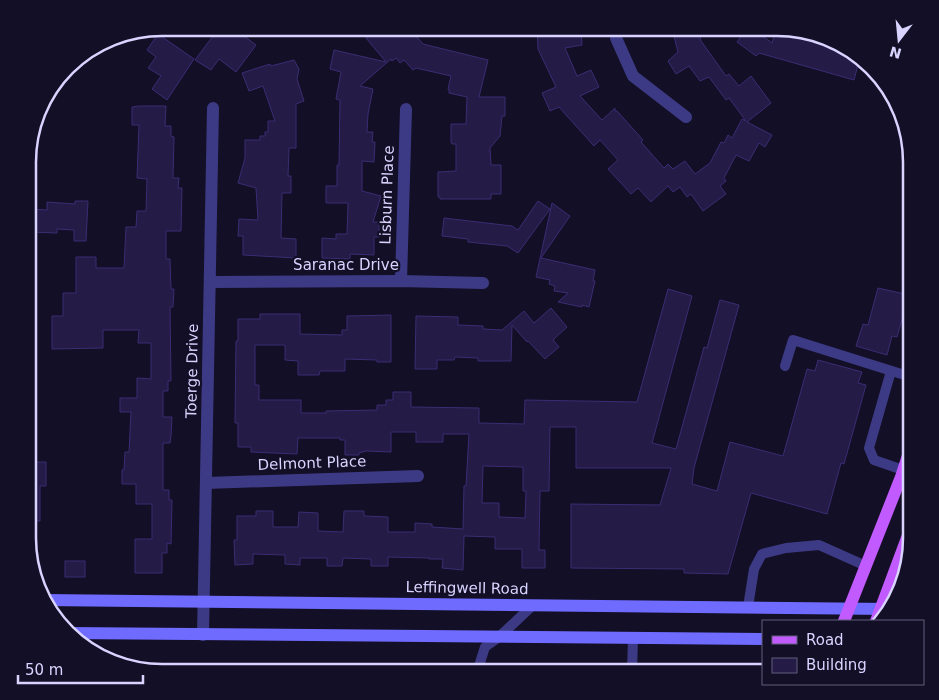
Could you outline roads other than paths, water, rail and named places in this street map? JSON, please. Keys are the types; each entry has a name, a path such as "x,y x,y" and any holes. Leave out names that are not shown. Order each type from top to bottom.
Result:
{"main road":[{"path":"844,620 902,475"},
{"path":"889,595 900,561"},
{"name":"Leffingwell Road","path":"52,600 881,609"},
{"path":"80,633 762,640"}],"street":[{"path":"616,37 633,76 686,117"},
{"name":"Toerge Drive","path":"203,634 213,108"},
{"name":"Lisburn Place","path":"401,281 406,109"},
{"name":"Saranac Drive","path":"210,282 401,281 483,283"},
{"name":"Delmont Place","path":"206,482 418,476"}],"lane":[{"path":"785,366 793,340 902,374"},
{"path":"891,371 869,448 874,460 902,469"},
{"path":"748,607 754,569 762,554 786,548 819,545 866,566"},
{"path":"480,664 485,647 499,637 532,605"},
{"path":"632,664 633,638"}]}
